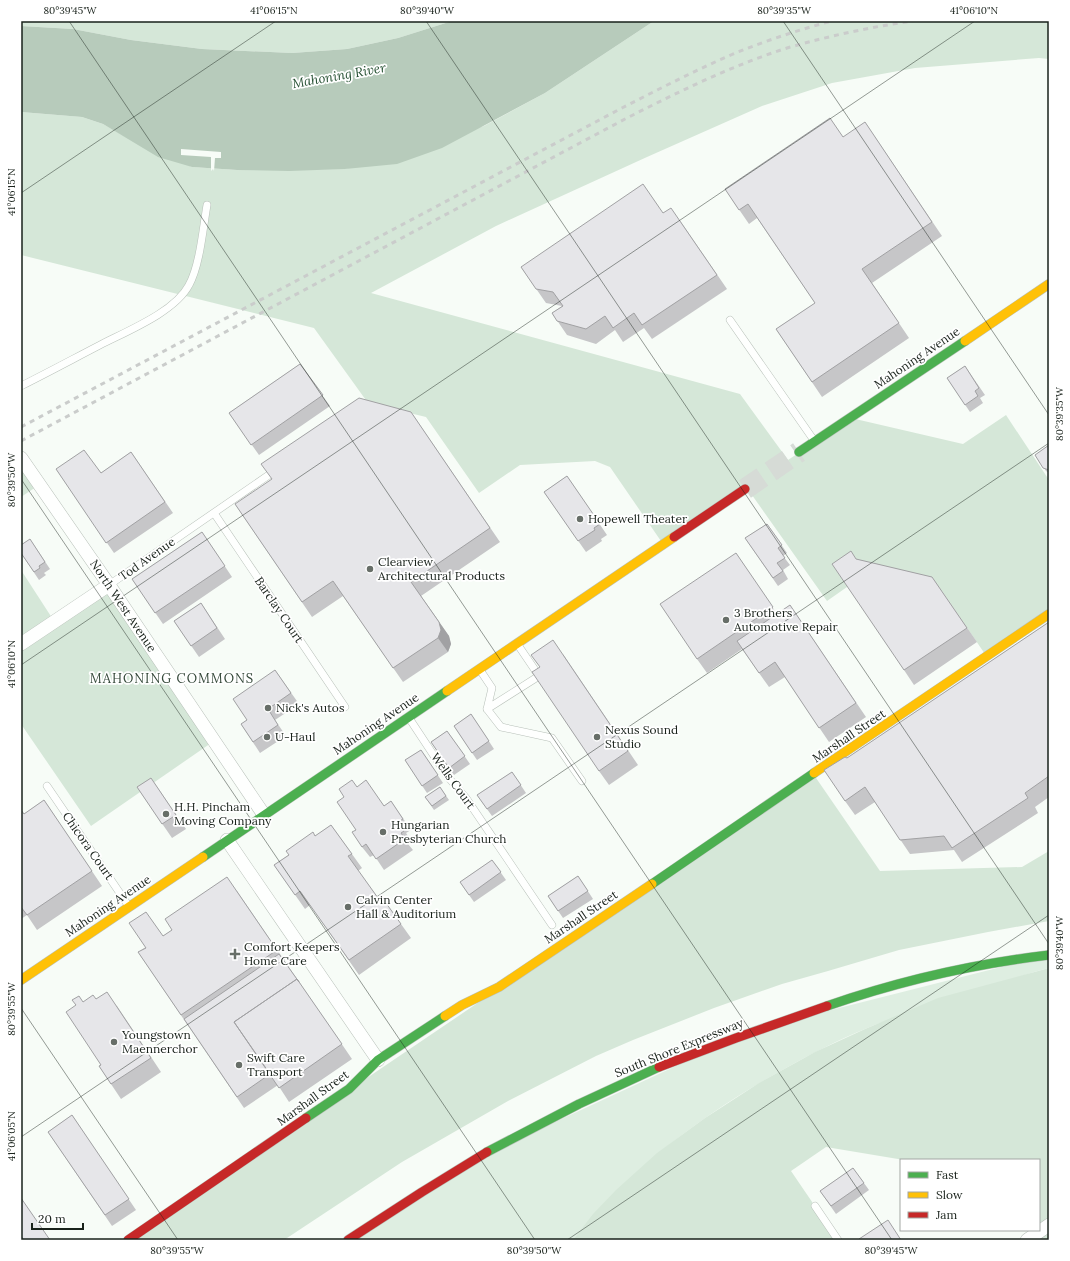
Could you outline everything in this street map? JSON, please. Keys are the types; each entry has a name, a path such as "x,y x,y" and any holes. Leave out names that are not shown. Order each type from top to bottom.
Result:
{"main road":[{"name":"Mahoning Avenue","path":"799,452 1049,284"},
{"name":"Mahoning Avenue","path":"21,980 408,716 745,489"},
{"name":"Marshall Street","path":"128,1240 349,1089 378,1060 462,1005 505,983 1049,614"},
{"name":"South Shore Expressway","path":"348,1240 477,1158 548,1119 657,1068 756,1029 895,984 954,970 1049,955"}],"street":[{"name":"North West Avenue","path":"21,458 109,585 264,815"},
{"name":"Tod Avenue","path":"21,644 109,585"},
{"path":"227,840 378,1060"},
{"path":"1027,1240 1049,1225"}],"lane":[{"path":"21,386 142,324 179,299 189,286 195,271 207,205"},
{"path":"730,320 815,442"},
{"name":"Tod Avenue","path":"109,585 280,467"},
{"name":"Barclay Court","path":"214,513 345,707"},
{"path":"488,709 539,676 517,643"},
{"path":"479,669 492,688 488,709 501,727 552,738 582,781"},
{"name":"Wells Court","path":"408,716 448,777 466,798 552,925"},
{"name":"Chicora Court","path":"47,786 129,906"},
{"path":"815,1206 838,1240"}],"shaded area":[{"path":"21,21 452,21 398,38 347,49 292,53 202,49 131,40 73,29 21,26"},
{"path":"654,21 1049,21 1049,59 1039,58 915,68 832,83 762,106 496,226 371,293 740,394 788,460 851,418 963,444 1006,415 1049,480 1049,614 987,657 942,591 847,587 827,601 747,488 663,544 610,467 595,461 520,465 479,493 426,417 368,403 314,328 21,255 21,112 82,117 103,124 124,136 192,167 237,170 345,169 484,126 545,93"},
{"path":"21,459 39,485 21,497"},
{"path":"21,570 54,621 109,585 214,741 91,826 21,724"},
{"path":"814,775 880,871 1022,867 1049,851 1049,921 899,950 782,984 714,1008 633,1040 596,1056 508,1101 402,1162 284,1240 128,1240"},
{"path":"1049,955 1049,968 872,1026 815,1052 756,1085 698,1123 645,1165 596,1213 573,1240 348,1240 477,1158 756,1029"},
{"path":"1049,968 1049,1240 1027,1240 1038,1231 1040,1231 1040,1159 900,1159 826,1147 791,1171 838,1240 573,1240 593,1214 616,1190 657,1153 705,1118 759,1083 815,1052 938,998"}],"water":[{"name":"Mahoning River","path":"452,21 654,21 545,93 442,148 397,164 345,169 289,171 192,167 158,157 103,124 82,117 21,112 21,26 73,29 131,40 202,49 292,53 347,49 398,38"}],"pier":[{"path":"181,149 221,152 221,158 215,158 214,171 213,169 211,171 211,157 181,155"}],"building":[{"path":"830,118 843,137 865,122 932,222 862,269 899,323 812,382 776,329 815,303 748,204 739,210 725,189"},
{"path":"643,184 663,213 671,208 717,275 642,325 634,313 613,328 605,316 586,329 557,321 552,313 563,306 553,292 536,289 521,267"},
{"path":"300,364 323,395 251,445 229,413"},
{"path":"965,366 979,388 975,391 978,396 965,405 947,378"},
{"name":"Clearview Architectural Products","path":"359,398 411,412 490,528 411,582 439,622 441,630 438,638 393,668 333,581 302,602 235,504 272,479 261,464"},
{"path":"1049,445 1049,470 1043,468 1035,455"},
{"path":"84,450 101,473 131,452 165,502 106,543 56,469"},
{"name":"Hopewell Theater","path":"567,476 600,524 594,528 595,530 578,541 544,492"},
{"path":"767,524 782,545 778,548 785,558 777,563 783,571 773,578 745,538"},
{"path":"202,532 225,566 155,613 132,579"},
{"path":"30,539 45,562 34,572 21,553 21,545"},
{"path":"851,551 856,559 932,577 967,628 904,670 832,564"},
{"name":"3 Brothers Automotive Repair","path":"736,553 773,607 697,659 660,604"},
{"path":"201,603 217,628 191,646 174,621"},
{"path":"790,605 856,703 819,728 775,662 759,673 737,641"},
{"path":"1049,622 1049,776 1025,793 1028,798 952,848 944,836 900,840 865,787 845,801 824,770 845,757 847,758"},
{"name":"Nexus Sound Studio","path":"553,640 628,751 599,771 532,672 540,667 531,655"},
{"path":"275,670 291,693 268,709 278,725 253,742 241,724 247,720 233,699"},
{"path":"471,714 489,741 472,753 454,726"},
{"path":"447,731 465,756 449,768 431,742"},
{"path":"421,750 438,775 422,786 405,760"},
{"path":"512,772 521,785 487,809 477,795"},
{"path":"151,778 176,815 162,824 137,787"},
{"name":"Hungarian Presbyterian Church","path":"352,780 357,787 366,780 384,806 391,801 403,819 398,822 404,831 401,833 405,839 376,859 366,844 362,847 352,832 356,830 337,802 344,797 339,789"},
{"path":"440,787 446,796 432,806 425,797"},
{"path":"44,800 92,871 27,915 21,907 21,810 24,814"},
{"name":"Calvin Center Hall & Auditorium","path":"331,825 352,854 348,856 383,905 386,903 401,924 349,960 300,891 295,895 274,865 289,855 286,851 313,832 315,836"},
{"path":"492,860 501,872 469,895 460,882"},
{"path":"578,876 588,891 558,911 548,896"},
{"path":"227,877 277,950 181,1015 138,952 146,948 129,923 146,912 163,936 172,930 165,919"},
{"path":"279,954 297,979 234,1022 270,1074 237,1097 184,1019"},
{"path":"297,979 342,1044 279,1088 234,1022"},
{"name":"Youngstown Maennerchor","path":"107,992 151,1058 111,1084 99,1066 101,1065 66,1012 76,1005 72,1000 79,996 83,1002 93,995 96,999"},
{"path":"72,1115 129,1199 105,1215 48,1132"},
{"path":"853,1168 864,1183 831,1206 820,1191"},
{"path":"21,1198 50,1240 24,1240 21,1236"},
{"path":"888,1220 901,1240 859,1240 859,1239"}],"tunnel":[{"path":"745,489 799,452"}],"railway":[{"path":"21,427 620,109 704,67 745,49 832,21"},
{"path":"21,441 625,119 685,89 725,71 787,48 850,32 913,21"}],"traffic: fast":[{"path":"799,452 965,341"},
{"path":"203,857 447,691"},
{"path":"652,884 814,773"},
{"path":"827,1006 936,974 992,963 1049,955"},
{"path":"306,1118 349,1089 378,1060 445,1016"},
{"path":"487,1152 579,1104 659,1067"}],"traffic: slow":[{"path":"965,341 1049,284"},
{"path":"447,691 674,537"},
{"path":"814,773 1049,614"},
{"path":"21,980 203,857"},
{"path":"445,1016 462,1005 499,987 652,884"}],"traffic: jam":[{"path":"674,537 745,489"},
{"path":"659,1067 827,1006"},
{"path":"128,1240 306,1118"},
{"path":"348,1240 487,1152"}],"place":[{"name":"Hopewell Theater","path":"580,519"},
{"name":"Clearview Architectural Products","path":"370,569"},
{"name":"3 Brothers Automotive Repair","path":"726,620"},
{"name":"Nick's Autos","path":"268,708"},
{"name":"U-Haul","path":"267,737"},
{"name":"Nexus Sound Studio","path":"597,737"},
{"name":"H.H. Pincham Moving Company","path":"166,814"},
{"name":"Hungarian Presbyterian Church","path":"383,832"},
{"name":"Calvin Center Hall & Auditorium","path":"348,907"},
{"name":"Comfort Keepers Home Care","path":"235,954"},
{"name":"Youngstown Maennerchor","path":"114,1042"},
{"name":"Swift Care Transport","path":"239,1065"}],"district":[{"name":"MAHONING COMMONS","path":"172,678"}]}
